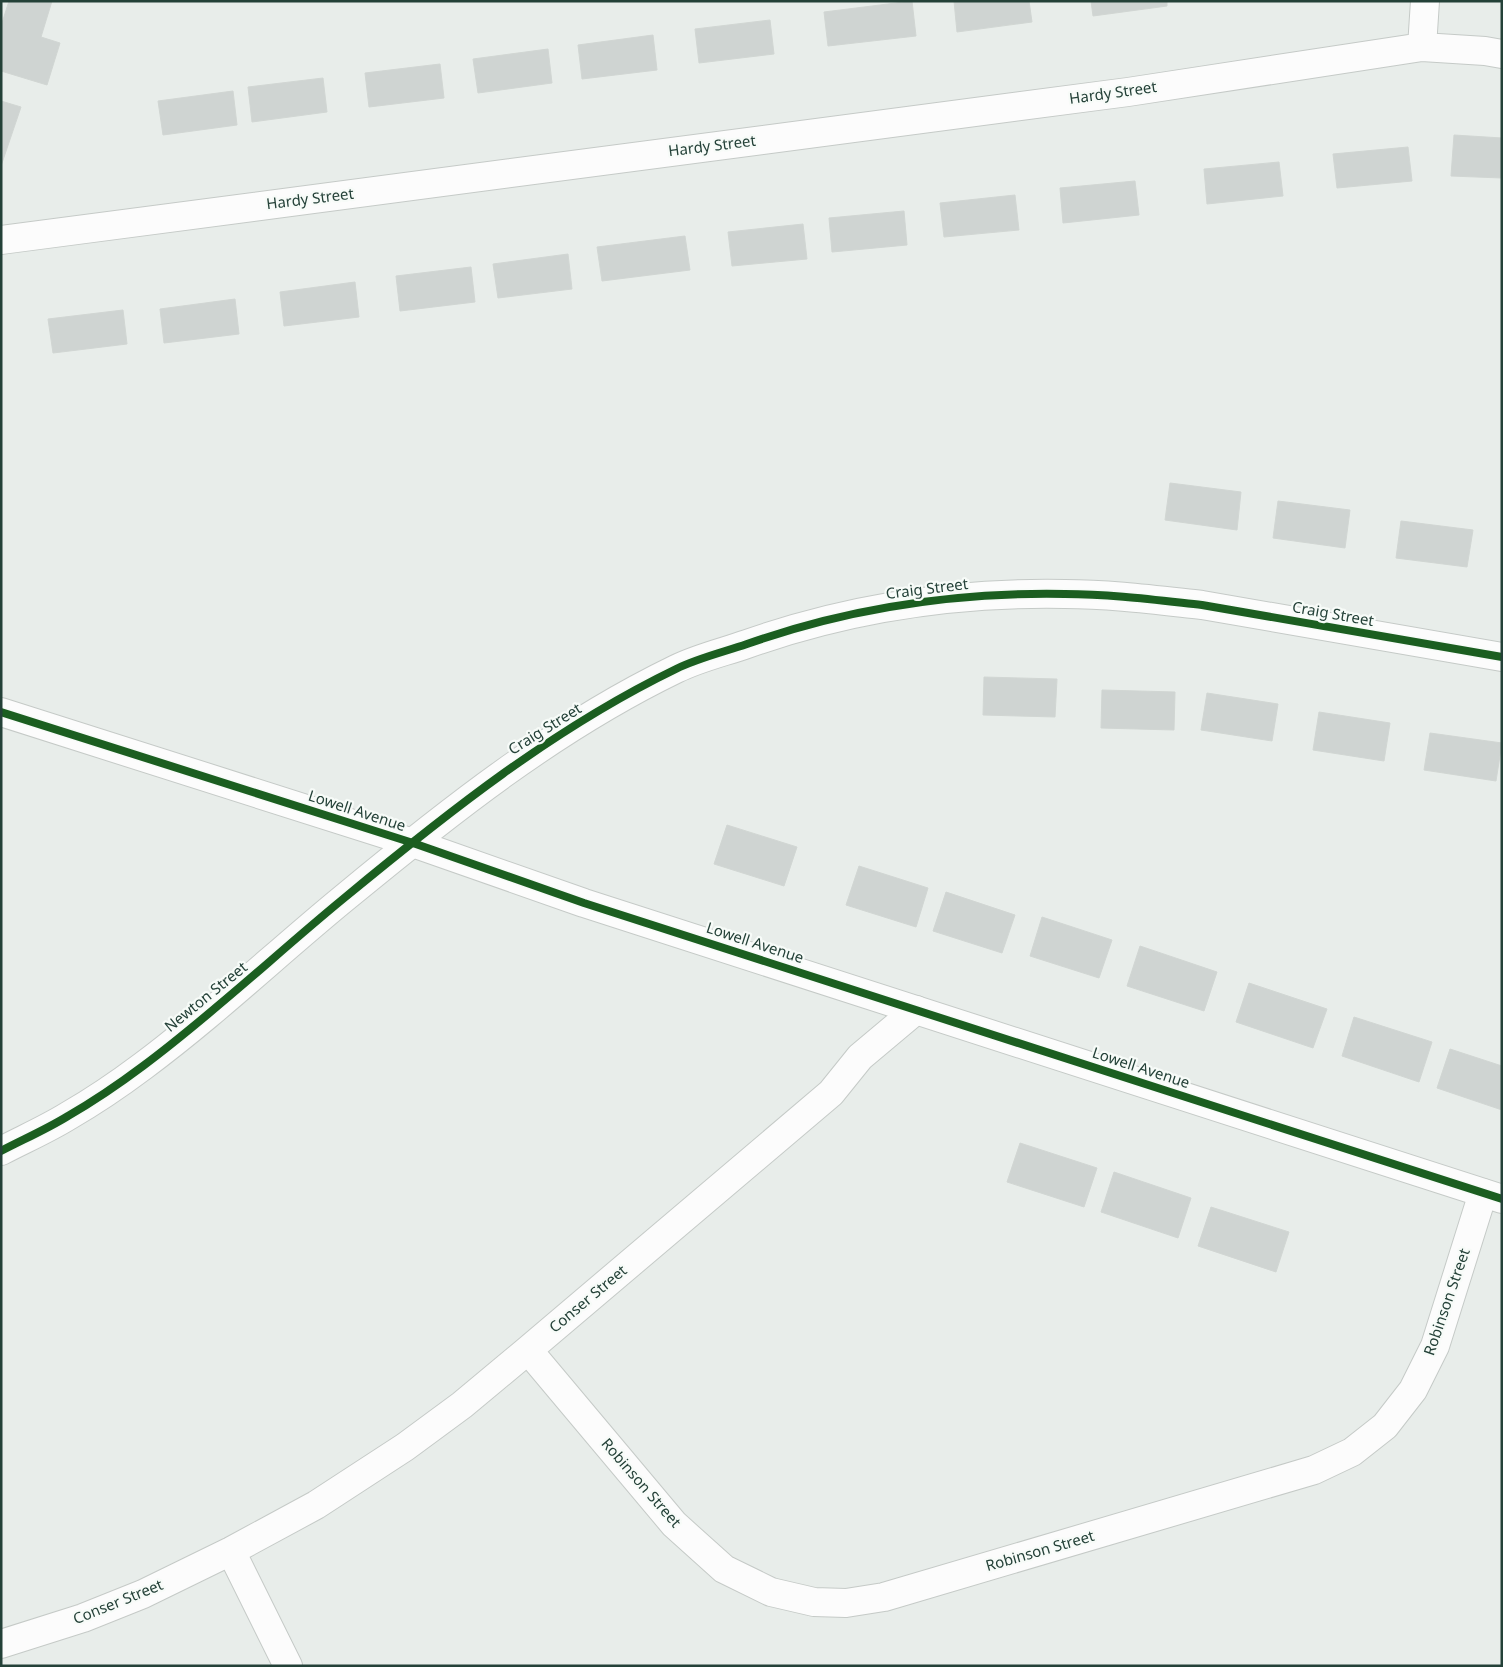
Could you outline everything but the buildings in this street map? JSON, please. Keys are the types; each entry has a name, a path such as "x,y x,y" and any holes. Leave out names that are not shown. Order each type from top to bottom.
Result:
{"street":[{"path":"1422,47 1425,1"},
{"name":"Hardy Street","path":"1,240 1128,92 1422,47 1485,51 1502,54"},
{"name":"Craig Street","path":"413,843 508,769 613,703 679,667 770,636 848,614 915,602 988,596 1066,594 1158,600 1211,607 1502,658"},
{"name":"Lowell Avenue","path":"1,712 413,843 584,902 1492,1196"},
{"name":"Newton Street","path":"1,1151 69,1116 142,1067 246,984 341,900 413,843"},
{"name":"Conser Street","path":"1,1644 83,1618 143,1594 316,1505 405,1447 462,1404 528,1350 831,1093 860,1058 916,1010"},
{"name":"Robinson Street","path":"528,1350 674,1524 724,1569 771,1592 814,1602 846,1603 884,1597 1314,1470 1352,1452 1385,1426 1413,1390 1435,1346 1492,1196"},
{"path":"231,1550 288,1666"}],"cycle path":[{"path":"1,1151 78,1110 143,1066 194,1026 382,867 462,804 544,745 631,692 684,665 711,655 786,631 864,612 904,605 984,596 1082,594 1202,605 1502,657"},
{"path":"1,712 413,843 584,903 1502,1199"}]}
